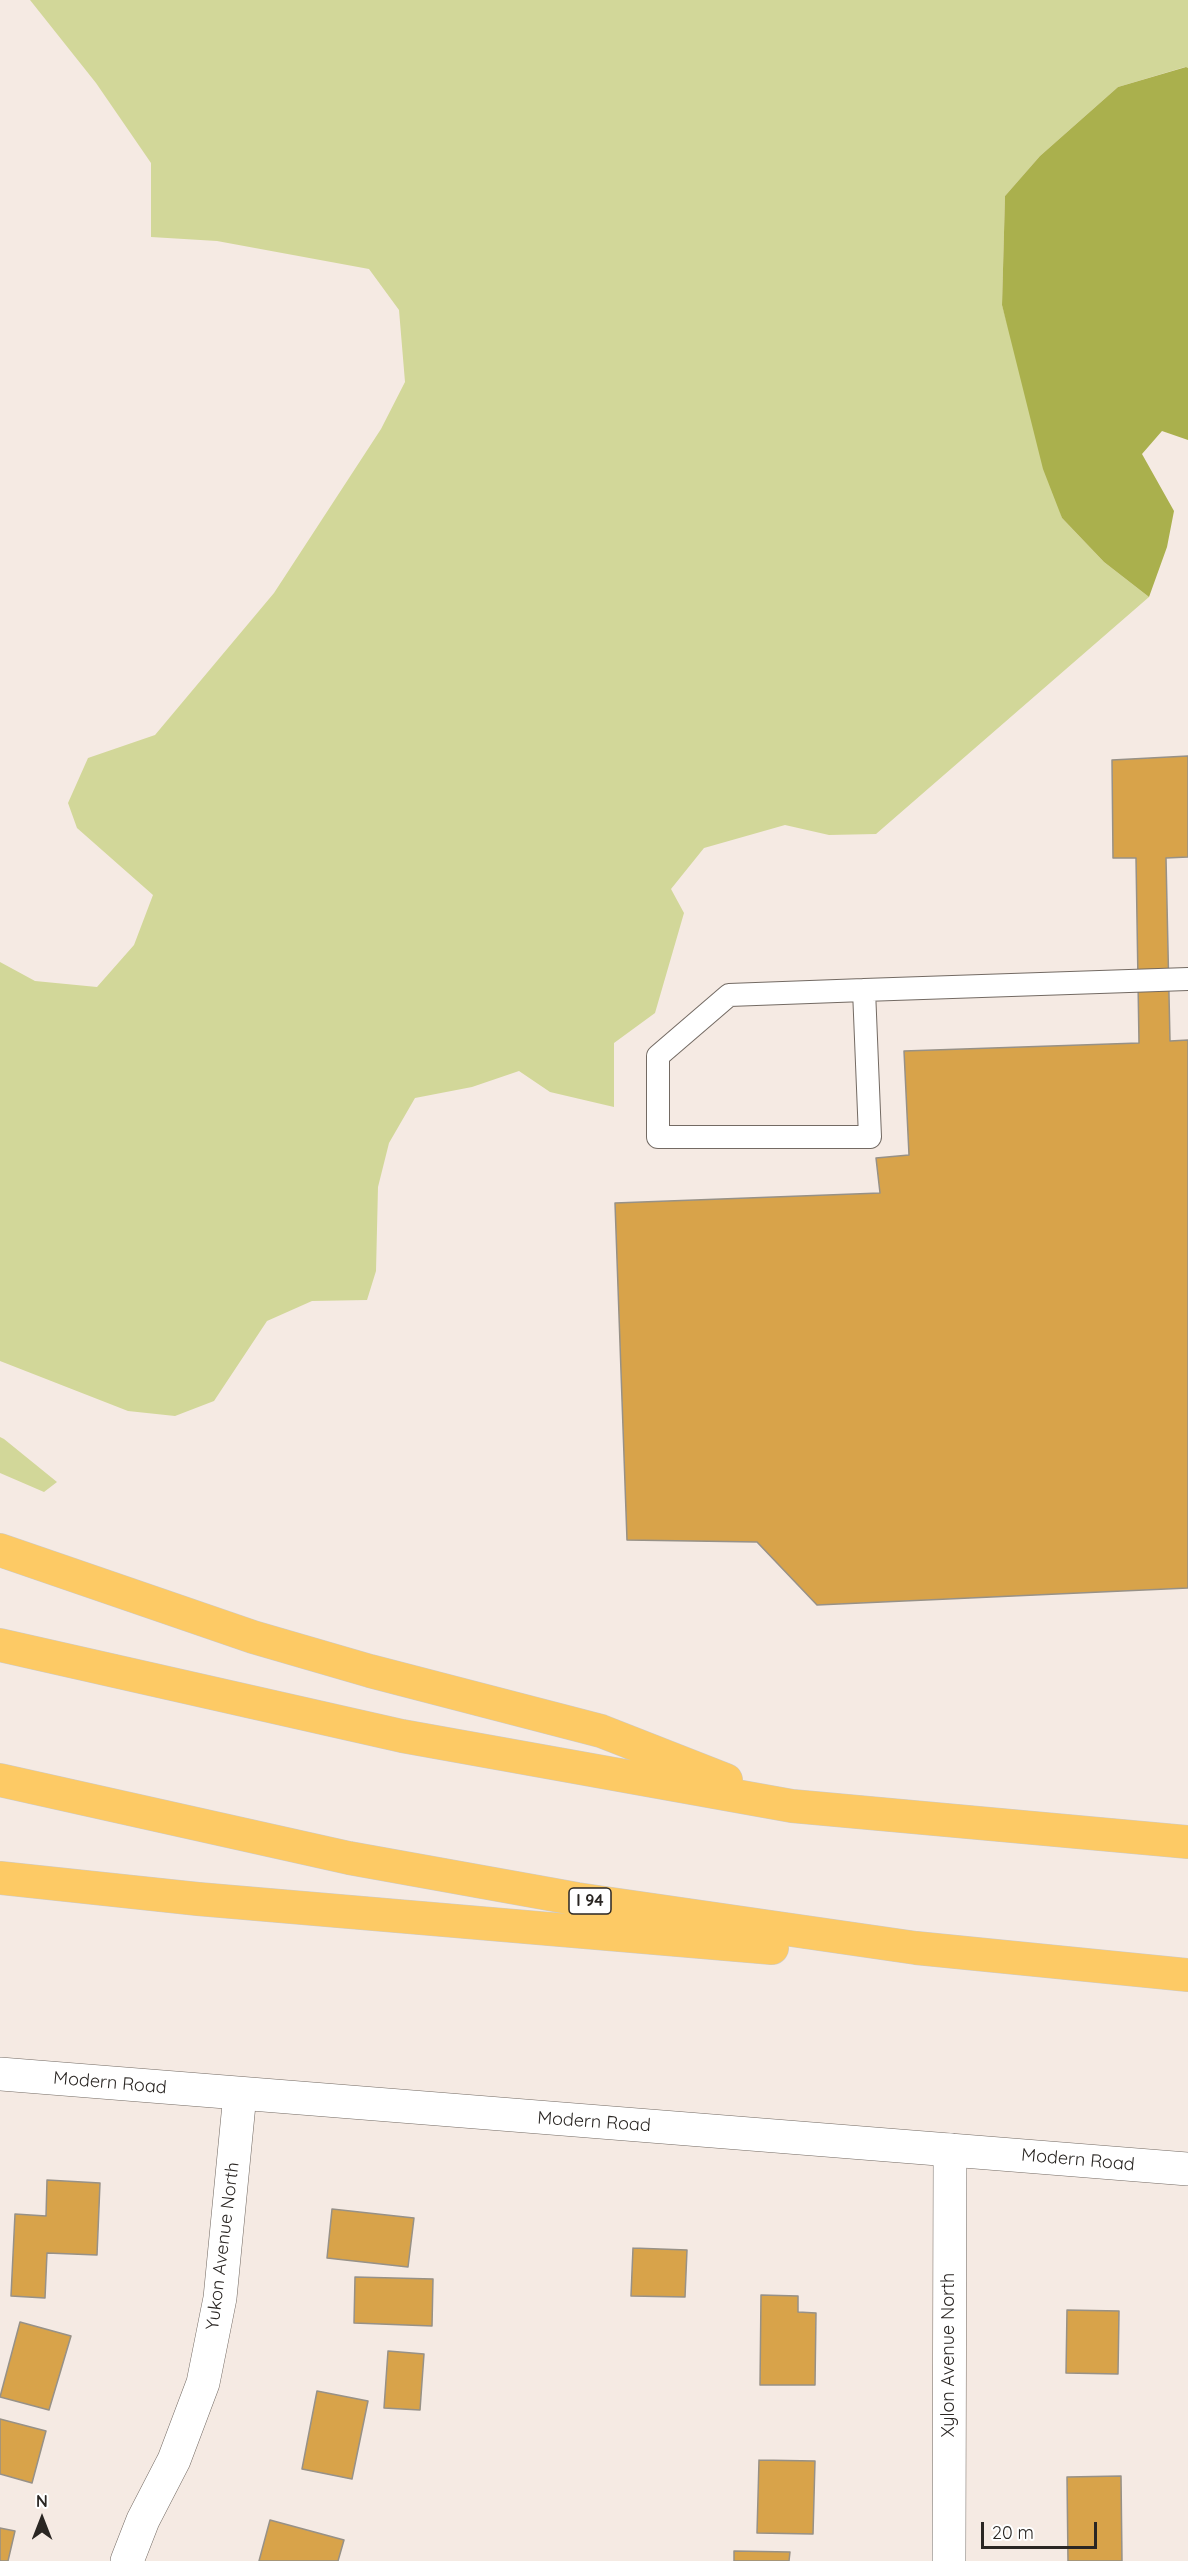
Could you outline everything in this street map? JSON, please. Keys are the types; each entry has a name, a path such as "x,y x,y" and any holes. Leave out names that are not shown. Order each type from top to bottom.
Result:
{"highway":[{"path":"0,1550 253,1637 370,1671 601,1731 792,1806"},
{"path":"0,1645 402,1736 792,1806 1188,1842"},
{"name":"I 94","path":"0,1780 349,1858 566,1898 916,1948 1188,1976"},
{"path":"0,1878 198,1899 703,1943 1188,1976"}],"street":[{"name":"Modern Road","path":"0,2074 1188,2169"},
{"name":"Yukon Avenue North","path":"127,2561 143,2520 174,2460 203,2383 220,2298 240,2094"},
{"name":"Xylon Avenue North","path":"949,2561 950,2150"}],"lane":[{"path":"864,990 870,1137 658,1137 658,1056 729,995 864,990 1188,979"}],"green space":[{"path":"30,0 1188,0 1188,68 1118,87 1040,156 1005,196 1002,305 1062,518 1104,562 1149,597 876,834 829,835 785,825 704,848 671,889 684,913 655,1013 614,1043 614,1107 550,1092 519,1071 472,1087 415,1098 389,1143 378,1187 376,1271 367,1300 312,1301 267,1321 214,1401 175,1416 128,1411 0,1361 0,962 35,981 97,987 134,945 153,895 77,828 68,803 88,758 155,735 274,593 381,429 405,382 399,310 369,269 217,241 151,237 151,163 96,83"},
{"path":"1188,68 1188,440 1162,431 1142,454 1174,511 1167,547 1149,597 1104,562 1062,518 1043,469 1002,305 1005,196 1040,156 1118,87"},
{"path":"0,1437 57,1482 44,1492 0,1473"}],"building":[{"path":"1188,756 1188,857 1166,858 1170,1041 1188,1040 1188,1588 817,1605 757,1542 627,1540 615,1203 880,1193 876,1158 909,1155 904,1051 1139,1043 1136,858 1113,858 1112,760"},
{"path":"47,2180 100,2183 97,2255 47,2253 45,2298 11,2296 15,2214 46,2216"},
{"path":"332,2209 414,2218 408,2267 327,2258"},
{"path":"633,2248 687,2250 685,2297 631,2296"},
{"path":"355,2277 433,2279 432,2326 354,2323"},
{"path":"761,2295 798,2296 798,2312 816,2313 815,2385 760,2385"},
{"path":"1067,2310 1119,2311 1118,2374 1066,2373"},
{"path":"20,2322 71,2336 49,2410 0,2397"},
{"path":"388,2351 424,2354 420,2410 384,2408"},
{"path":"317,2391 368,2401 352,2479 302,2469"},
{"path":"0,2419 46,2431 32,2483 0,2474"},
{"path":"759,2460 815,2461 813,2534 757,2533"},
{"path":"1121,2476 1122,2561 1068,2561 1067,2477"},
{"path":"270,2520 344,2540 338,2561 259,2561"},
{"path":"0,2528 15,2531 8,2561 0,2561"},
{"path":"734,2551 790,2552 789,2561 734,2561"}]}
